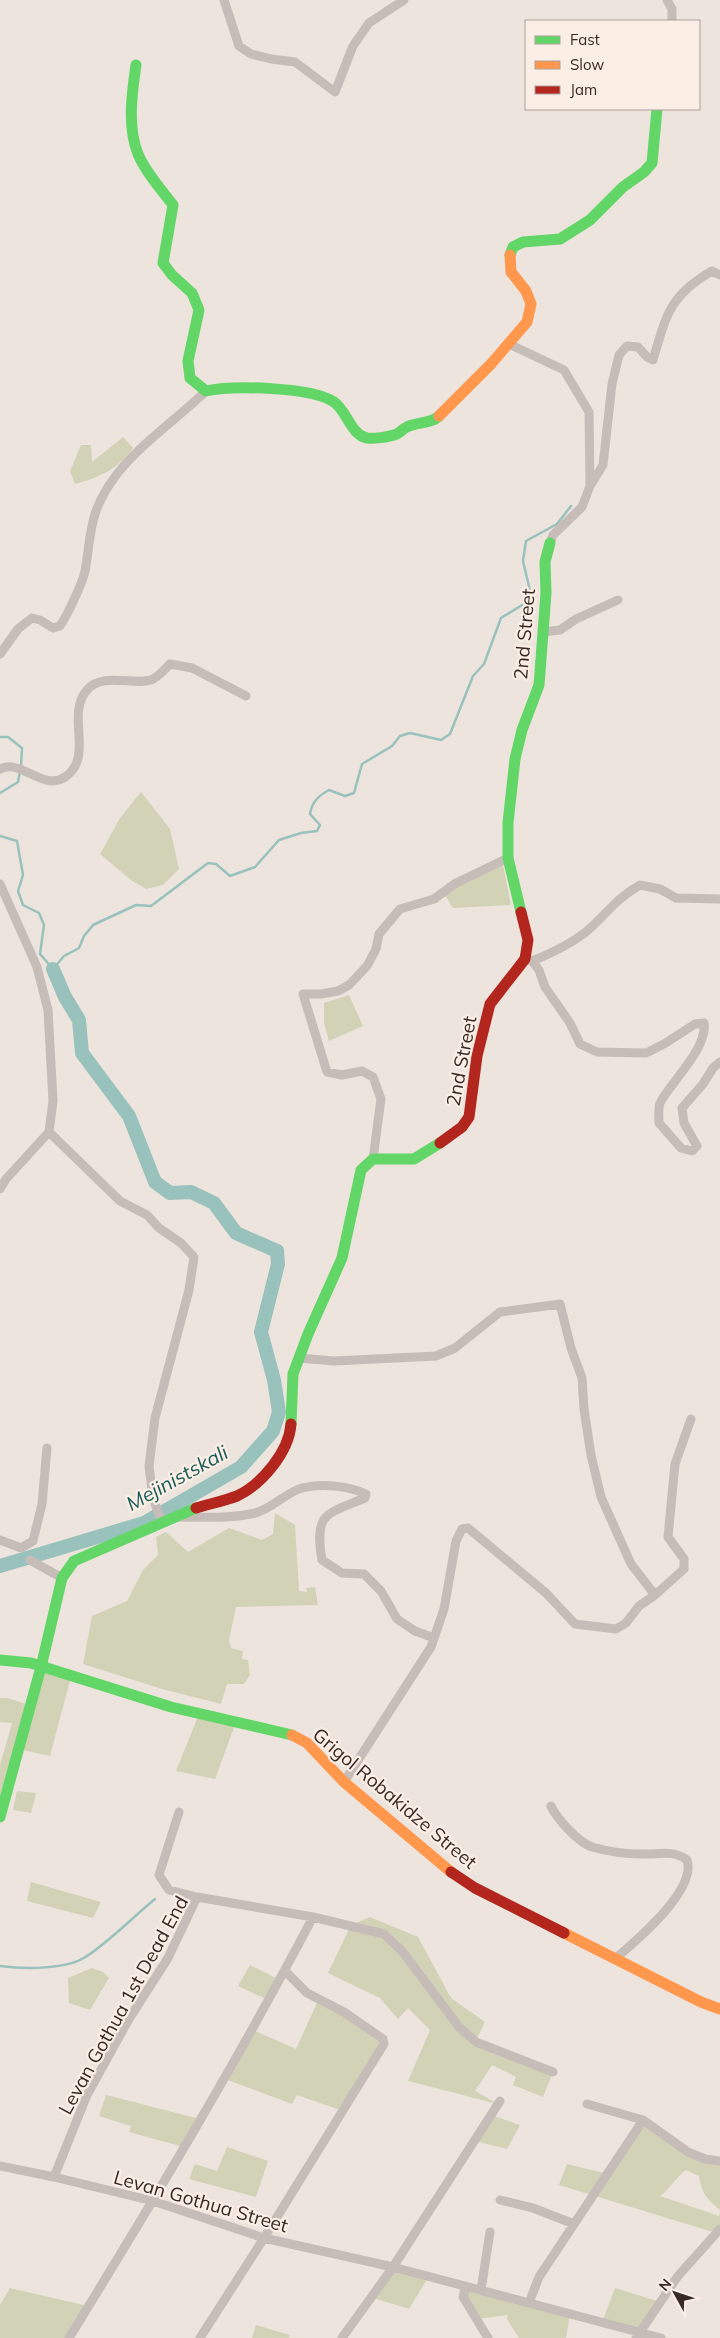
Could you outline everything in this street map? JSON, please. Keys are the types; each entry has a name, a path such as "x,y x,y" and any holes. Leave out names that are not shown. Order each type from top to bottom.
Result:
{"street":[{"path":"224,0 239,46 250,54 295,62 335,92 353,46 369,23 404,0"},
{"path":"667,0 672,9 672,20"},
{"path":"136,65 132,88 132,116 138,153 173,205 163,263 172,275 192,293 199,310 188,361 190,378 206,391"},
{"path":"0,654 18,629 32,618 40,620 53,628 60,626 85,572 88,539 96,509 109,486 130,459 206,391 223,387 306,392 334,402 347,416 356,431 367,438 396,435 406,427 435,420 509,344 527,322 531,304 526,292 511,272 510,255 513,248 523,242 560,239 590,220 623,187 644,172 652,162 656,110"},
{"path":"590,486 603,465 612,384 619,355 627,346 638,347 647,357 654,360 671,305 693,282 712,271 720,275"},
{"name":"2nd Street","path":"373,1159 414,1159 462,1127 469,1117 477,1056 490,1004 529,960 528,940 508,858 509,807 515,759 522,730 539,685 546,592 545,562 553,535 582,507 590,486 588,412 564,370 509,344"},
{"path":"543,632 560,630 576,619 618,600"},
{"path":"0,769 4,767 14,768 48,781 56,782 66,777 77,763 80,736 77,718 79,704 88,688 106,680 152,680 170,664 192,668 246,696"},
{"path":"0,1817 41,1666 62,1578 74,1561 161,1520 236,1496 264,1474 282,1452 290,1436 292,1414 291,1391 298,1358 342,1258 361,1170 373,1159 382,1099 374,1077 362,1071 342,1075 327,1072 303,994 322,994 338,991 349,985 367,966 376,949 379,934 400,909 434,899 456,883 508,858"},
{"path":"0,884 37,967 48,1010 54,1101 49,1132 0,1189"},
{"path":"720,899 676,898 660,889 640,885 623,895 587,931 555,952 529,960 539,970 545,987 570,1023 580,1044 597,1052 646,1053 695,1024 704,1023 706,1032 685,1070 659,1105 660,1123 681,1148 692,1151 697,1146 684,1123 682,1108 703,1084 713,1068 720,1062"},
{"path":"49,1132 120,1201 147,1216 158,1228 181,1243 194,1257 188,1290 155,1418 149,1466 156,1506 161,1520"},
{"path":"298,1358 334,1361 436,1356 455,1348 500,1312 560,1304 571,1348 582,1378 584,1409 591,1455 601,1497 631,1564 656,1595"},
{"path":"344,1782 431,1647 444,1609 456,1541 462,1529 468,1528 538,1587 575,1624 616,1629 626,1623 639,1606 656,1595 684,1569 684,1560 668,1537 675,1464 692,1418"},
{"path":"0,1540 21,1548 33,1541 42,1504 47,1448"},
{"path":"175,1517 220,1517 256,1513 302,1488 325,1486 360,1491 366,1494 365,1498 328,1513 321,1522 319,1542 322,1560 342,1573 364,1574 381,1590 397,1619 415,1631 434,1638"},
{"path":"30,1560 62,1578"},
{"name":"Grigol Robakidze Street","path":"0,1660 14,1660 41,1666 171,1707 286,1732 307,1743 344,1782 444,1867 475,1888 701,2002 720,2009"},
{"path":"551,1806 557,1819 590,1846 643,1854 663,1852 681,1856 687,1860 687,1872 677,1894 657,1922 616,1958"},
{"path":"179,1812 159,1875 169,1890 197,1897"},
{"name":"Levan Gothua 1st Dead End","path":"54,2176 87,2095 129,2019 168,1958 197,1897 314,1917 384,1934 402,1951 459,2027 476,2042 553,2072"},
{"path":"69,2338 153,2201 314,1917"},
{"path":"200,2338 264,2238 384,2041 344,2012 307,1993 285,1971"},
{"path":"342,2338 393,2267 500,2101"},
{"path":"588,2104 643,2120 688,2152 706,2159 720,2161"},
{"path":"529,2303 538,2277 643,2120"},
{"name":"Levan Gothua Street","path":"0,2166 54,2176 153,2201 264,2238 393,2267 529,2303 638,2335 661,2338"},
{"path":"500,2200 533,2208 574,2224"},
{"path":"638,2335 678,2276 720,2229"},
{"path":"481,2290 490,2232"},
{"path":"466,2286 463,2297 485,2337"}],"green space":[{"path":"123,437 133,448 121,462 107,472 75,484 70,471 81,445 91,445 92,462"},
{"path":"141,792 170,829 179,869 163,885 146,889 131,880 100,854 120,818"},
{"path":"503,865 511,905 453,908 444,894 467,880"},
{"path":"349,995 363,1026 329,1041 324,1023 324,1003"},
{"path":"275,1513 295,1525 299,1591 307,1592 306,1588 315,1587 318,1605 236,1607 229,1640 231,1648 243,1651 242,1659 248,1660 250,1675 244,1684 227,1684 221,1704 162,1689 83,1664 92,1616 127,1601 143,1570 158,1555 156,1537 166,1532 188,1552 229,1528 262,1540 273,1534"},
{"path":"41,1667 71,1677 50,1756 18,1749 0,1817 0,1765 12,1723 0,1722 0,1698 7,1698 30,1705"},
{"path":"199,1714 236,1722 215,1779 176,1771"},
{"path":"17,1791 36,1793 31,1813 13,1810"},
{"path":"31,1882 101,1902 93,1918 27,1901"},
{"path":"370,1917 418,1937 451,1998 485,2022 476,2041 553,2072 543,2097 513,2085 516,2077 492,2065 475,2091 498,2104 408,2081 430,2030 408,2008 398,2019 380,1998 328,1973 351,1925"},
{"path":"250,1965 280,1980 268,2000 238,1986"},
{"path":"92,1968 103,1972 109,1978 90,2010 69,2003 68,1978"},
{"path":"317,2003 342,2015 380,2043 340,2110 297,2095 292,2104 225,2079 253,2030 296,2049"},
{"path":"106,2095 200,2119 184,2147 129,2132 131,2126 99,2116"},
{"path":"491,2115 520,2125 507,2149 475,2141"},
{"path":"643,2120 688,2152 720,2161 720,2210 705,2195 699,2176 686,2170 660,2196 719,2216 720,2211 720,2229 716,2233 559,2185 567,2164 608,2174"},
{"path":"227,2147 268,2161 256,2197 189,2179 195,2164 217,2171"},
{"path":"393,2267 429,2276 409,2309 370,2297"},
{"path":"466,2286 570,2314 566,2338 519,2338 507,2319 508,2315 476,2319 463,2297"},
{"path":"10,2288 88,2306 69,2338 0,2338 0,2305"},
{"path":"615,2288 660,2302 640,2332 602,2322"},
{"path":"256,2325 290,2335 289,2338 252,2338"}],"waterway":[{"path":"0,836 17,841 23,875 18,891 23,905 39,913 44,925 40,954 53,969 64,956 79,948 84,936 93,925 136,905 151,906 208,863 216,864 230,876 255,867 279,840 301,833 317,831 320,825 310,814 316,800 329,790 345,796 354,793 362,764 392,746 400,736 410,733 441,740 450,734 473,676 484,664 501,618 532,599 523,561 526,541 557,524 571,506"},
{"path":"0,737 8,737 22,748 21,766"},
{"path":"0,793 18,782 20,771"},
{"name":"Mejinistskali","path":"0,1566 144,1523 241,1467 273,1431 279,1412 274,1380 261,1332 278,1264 277,1251 236,1233 214,1203 191,1192 170,1193 155,1182 129,1116 82,1053 79,1020 65,997 53,969"},
{"path":"0,1966 21,1968 45,1967 79,1961 105,1943 155,1899"}],"traffic: fast":[{"path":"136,65 131,110 132,133 138,154 145,168 173,205 163,263 172,275 192,293 199,310 188,361 190,378 206,391 234,388 272,389 291,390 323,397 334,402 353,428 367,438 381,438 394,435 407,427 436,419 439,416"},
{"path":"510,255 513,247 523,242 560,239 590,220 623,187 644,172 652,163 657,110"},
{"path":"521,912 508,858 508,823 515,759 522,730 539,685 546,593 545,562 550,543"},
{"path":"291,1424 293,1374 308,1334 342,1258 361,1170 373,1159 414,1159 440,1143"},
{"path":"0,1817 41,1667 62,1578 74,1561 196,1508"},
{"path":"0,1660 31,1663 171,1707 292,1735"}],"traffic: slow":[{"path":"439,416 491,364 527,322 531,304 526,291 511,272 510,255"},
{"path":"292,1735 307,1743 344,1782 451,1872"},
{"path":"564,1933 701,2002 720,2009"}],"traffic: jam":[{"path":"440,1143 462,1127 469,1117 477,1056 490,1004 525,959 528,940 521,912"},
{"path":"196,1508 237,1496 256,1484 280,1456 289,1435 291,1424"},
{"path":"451,1872 475,1888 564,1933"}]}
